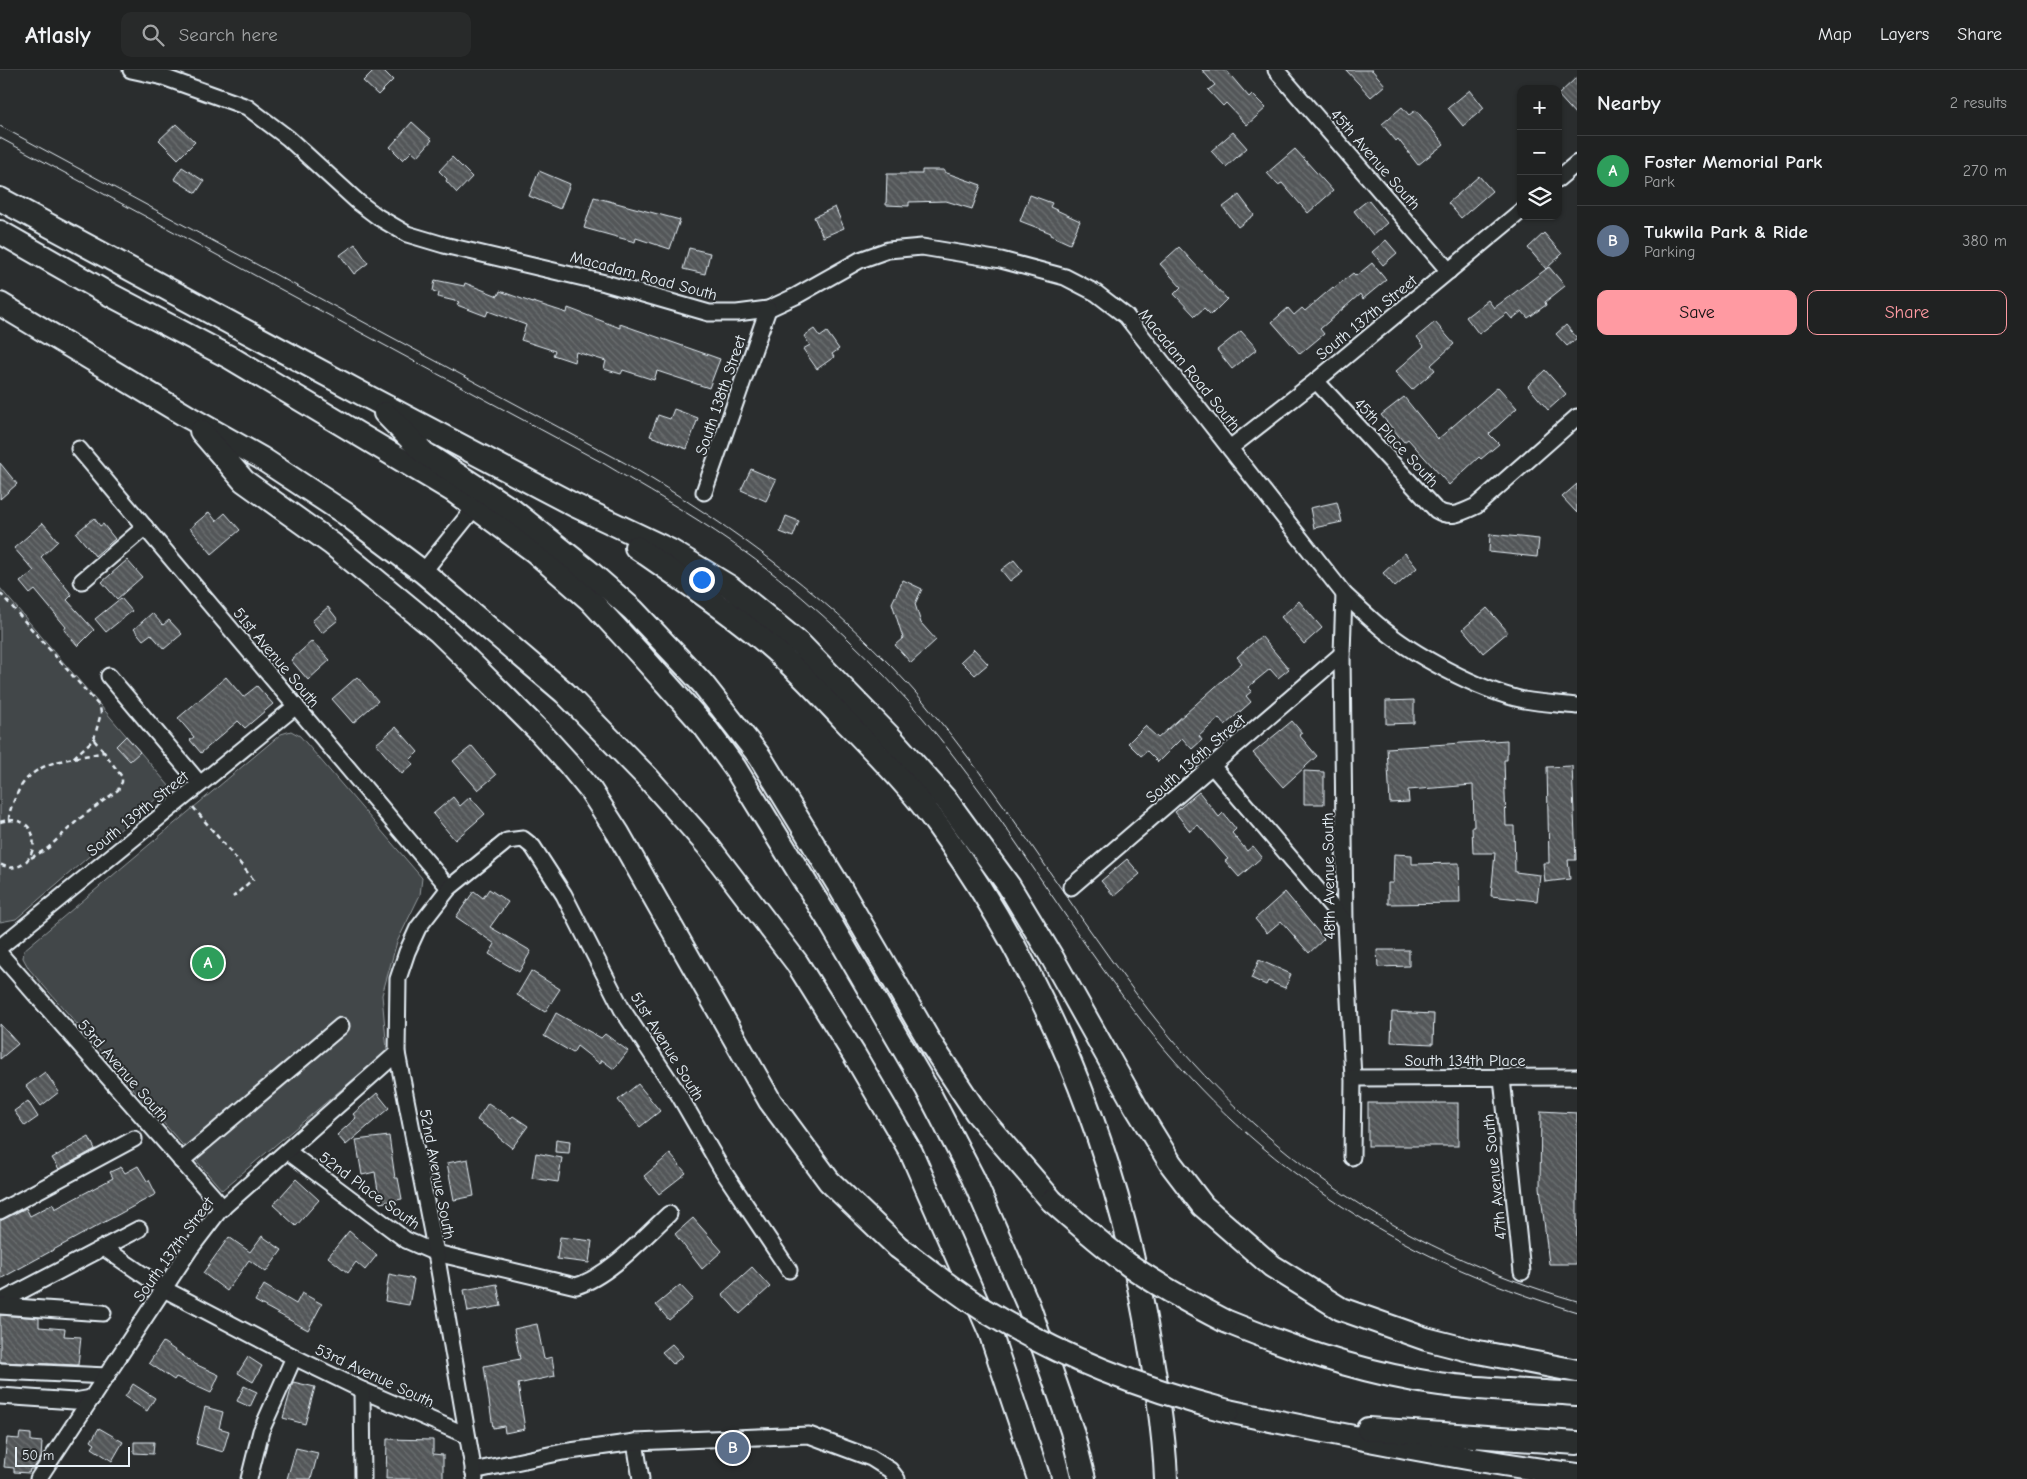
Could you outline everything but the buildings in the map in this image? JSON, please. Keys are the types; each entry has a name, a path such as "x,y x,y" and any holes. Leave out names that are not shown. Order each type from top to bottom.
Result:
{"highway":[{"path":"0,199 370,398 574,505 670,551 730,587 801,645 894,740 947,801 1009,886 1171,1164 1203,1206 1272,1266 1341,1309 1392,1328 1473,1351 1577,1371"},
{"path":"0,232 107,293 230,358 408,462 452,490 534,551 590,600 704,727 735,768 765,813 927,1088 973,1178 1029,1307 1072,1431 1084,1479"},
{"path":"0,304 190,418 261,458 314,492 423,572 565,693 613,742 708,846 797,963 855,1056 911,1152 990,1332 1039,1479"},
{"path":"370,398 424,453 512,510 585,568 639,616 702,683 760,757 954,1079 981,1119 1052,1201 1090,1234 1130,1265 1183,1299 1225,1321 1315,1356 1373,1372 1451,1386 1577,1394"},
{"path":"190,418 244,481 332,544 439,632 539,731 569,764 591,791 618,833 770,1100 829,1181 898,1247 983,1309 1072,1358 1114,1376 1174,1397 1284,1423 1396,1446 1488,1463 1577,1475"},
{"path":"574,505 725,609 802,676 893,772 938,825 1012,940 1041,998 1076,1076 1116,1190 1139,1284 1153,1364 1166,1479"},
{"path":"1284,1423 1577,1443"}],"street":[{"name":"Macadam Road South","path":"132,70 164,76 247,107 288,138 358,202 378,217 408,234 444,245 605,283 709,313 737,314 768,309 796,296 860,260 888,250 922,247 968,253 1065,277 1096,293 1126,316 1344,594 1378,626 1402,643 1449,671 1479,684 1522,699 1577,706"},
{"name":"45th Avenue South","path":"1276,70 1450,271"},
{"path":"1562,176 1577,163"},
{"name":"South 137th Street","path":"1230,448 1316,381 1517,214"},
{"name":"South 138th Street","path":"704,492 768,309"},
{"name":"45th Place South","path":"1316,381 1436,510 1445,515 1458,515 1476,506 1577,417"},
{"name":"51st Avenue South","path":"79,449 449,888 507,841 523,839 534,847 564,895 622,1009 679,1095 720,1168 789,1270"},
{"path":"423,572 475,507"},
{"path":"82,581 145,527"},
{"name":"48th Avenue South","path":"1344,594 1342,654 1346,922 1353,1078 1352,1158"},
{"name":"South 136th Street","path":"1071,887 1342,654"},
{"path":"108,676 200,784"},
{"name":"South 139th Street","path":"0,947 296,706"},
{"path":"1212,767 1346,922"},
{"name":"52nd Avenue South","path":"449,888 418,928 407,952 398,980 397,1053 436,1253 474,1475"},
{"name":"53rd Avenue South","path":"0,954 223,1208"},
{"path":"181,1161 342,1026"},
{"name":"South 137th Street","path":"38,1479 190,1249 223,1208 397,1053"},
{"name":"South 134th Place","path":"1353,1078 1577,1077"},
{"name":"47th Avenue South","path":"1502,1078 1522,1272"},
{"path":"0,1211 134,1139"},
{"name":"52nd Place South","path":"287,1151 406,1240 436,1253"},
{"path":"436,1253 576,1286 590,1282 605,1272 669,1214"},
{"path":"0,1304 139,1229"},
{"name":"53rd Avenue South","path":"104,1248 164,1289 294,1357 362,1390 466,1435"},
{"path":"0,1304 103,1313"},
{"path":"249,1479 261,1431 294,1357"},
{"path":"0,1371 107,1376"},
{"path":"362,1390 363,1479"},
{"path":"0,1396 74,1401 92,1398"},
{"path":"474,1475 563,1452 635,1442 809,1435 871,1458 890,1470 897,1479"},
{"path":"635,1442 640,1479"}],"path":[{"path":"0,593 100,708 101,713 94,739 71,760"},
{"path":"0,864 12,867 22,865 48,848 79,819 118,790 122,777 94,739"},
{"path":"9,820 9,811 26,777 42,766 104,752"},
{"path":"184,796 253,879 233,897"},
{"path":"0,822 18,821 32,833 33,851 29,859"}],"shaded area":[{"path":"0,588 170,787 16,919 0,922"},
{"path":"291,731 300,736 422,878 420,895 397,942 382,995 387,1051 222,1190 29,969 23,958 24,950 281,734"}],"tram line":[{"path":"0,126 625,463 707,514 746,541 784,570 856,631 923,701 980,772 1137,995 1181,1050 1228,1100 1278,1145 1331,1186 1387,1221 1447,1252 1510,1279 1577,1301"},
{"path":"0,138 601,462 731,542 802,597 846,637 908,701 939,737 996,813 1131,1007 1176,1062 1224,1112 1274,1157 1328,1197 1385,1232 1445,1263 1509,1289 1577,1312"}],"place":[{"name":"Foster Memorial Park","path":"208,963"},
{"name":"Tukwila Park & Ride","path":"733,1448"}]}
